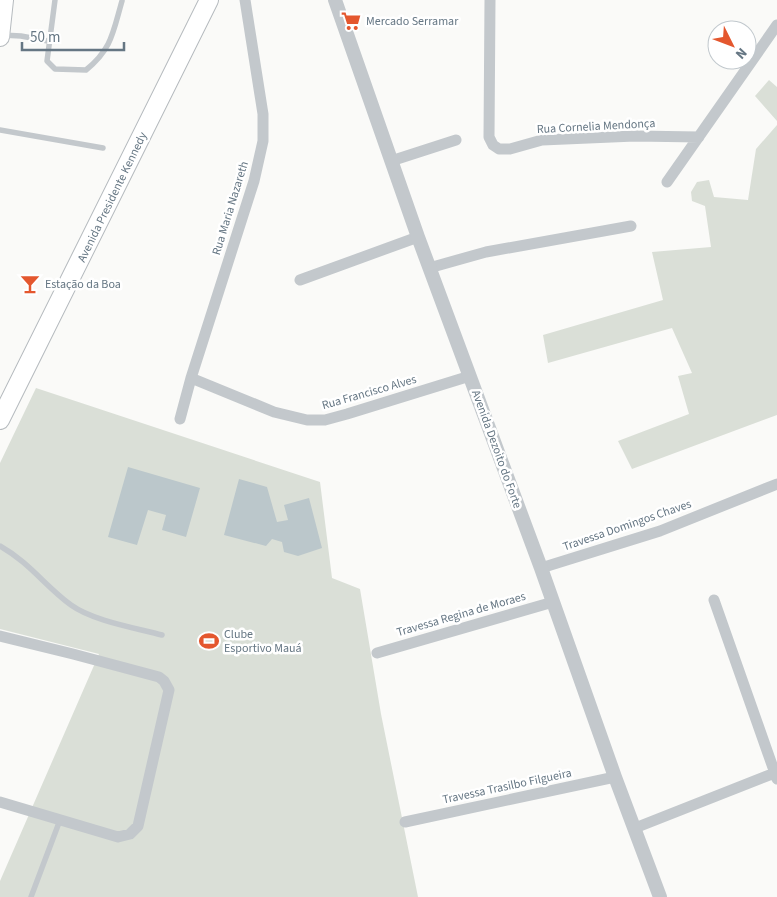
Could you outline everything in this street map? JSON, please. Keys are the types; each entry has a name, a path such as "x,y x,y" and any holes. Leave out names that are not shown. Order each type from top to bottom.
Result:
{"main road":[{"path":"0,35 4,0"},
{"name":"Avenida Presidente Kennedy","path":"0,420 209,0"}],"street":[{"name":"Rua Maria Nazareth","path":"180,419 191,378 254,181 263,141 264,114 245,0"},
{"name":"Avenida Dezoito do Forte","path":"335,0 429,268 541,568 614,777 660,897"},
{"name":"Rua Cornelia Mendonça","path":"490,0 489,137 493,145 499,149 542,140 636,136 698,137"},
{"path":"668,182 777,25"},
{"path":"391,161 456,140"},
{"path":"429,268 486,252 632,226"},
{"path":"300,280 418,237"},
{"name":"Rua Francisco Alves","path":"191,378 274,412 307,420 325,420 470,376"},
{"name":"Travessa Domingos Chaves","path":"541,568 660,531 777,484"},
{"path":"635,828 776,775 714,600"},
{"name":"Travessa Regina de Moraes","path":"378,653 553,602"},
{"path":"0,636 159,677 164,681 169,690 138,826 130,834 118,837 0,802"},
{"name":"Travessa Trasilbo Filgueira","path":"405,822 614,777"}],"lane":[{"path":"55,0 46,61 55,69 86,70 100,59 109,45 122,1"},
{"path":"0,35 21,36 48,42"},
{"path":"0,130 104,148"},
{"path":"0,546 28,565 72,605 97,617 162,635"},
{"path":"30,897 60,820"}],"shaded area":[{"path":"769,80 777,87 777,121 755,96"},
{"path":"777,125 777,415 632,469 618,441 689,414 678,376 692,373 672,328 548,363 543,335 663,300 652,252 711,247 705,206 692,201 691,192 697,182 709,180 714,197 748,200 756,149"},
{"name":"Clube Esportivo Mauá","path":"36,388 320,482 332,578 360,589 381,714 418,897 0,897 0,881 99,654 0,629 0,463"},
{"path":"128,467 200,488 186,537 162,530 166,515 148,510 137,545 108,537"},
{"path":"239,479 267,487 277,522 288,520 284,505 309,498 322,548 298,556 284,552 282,542 272,539 266,546 224,535"}],"place":[{"name":"Mercado Serramar","path":"351,21"},
{"name":"Estação da Boa","path":"30,284"},
{"name":"Clube Esportivo Mauá","path":"209,641"}]}
